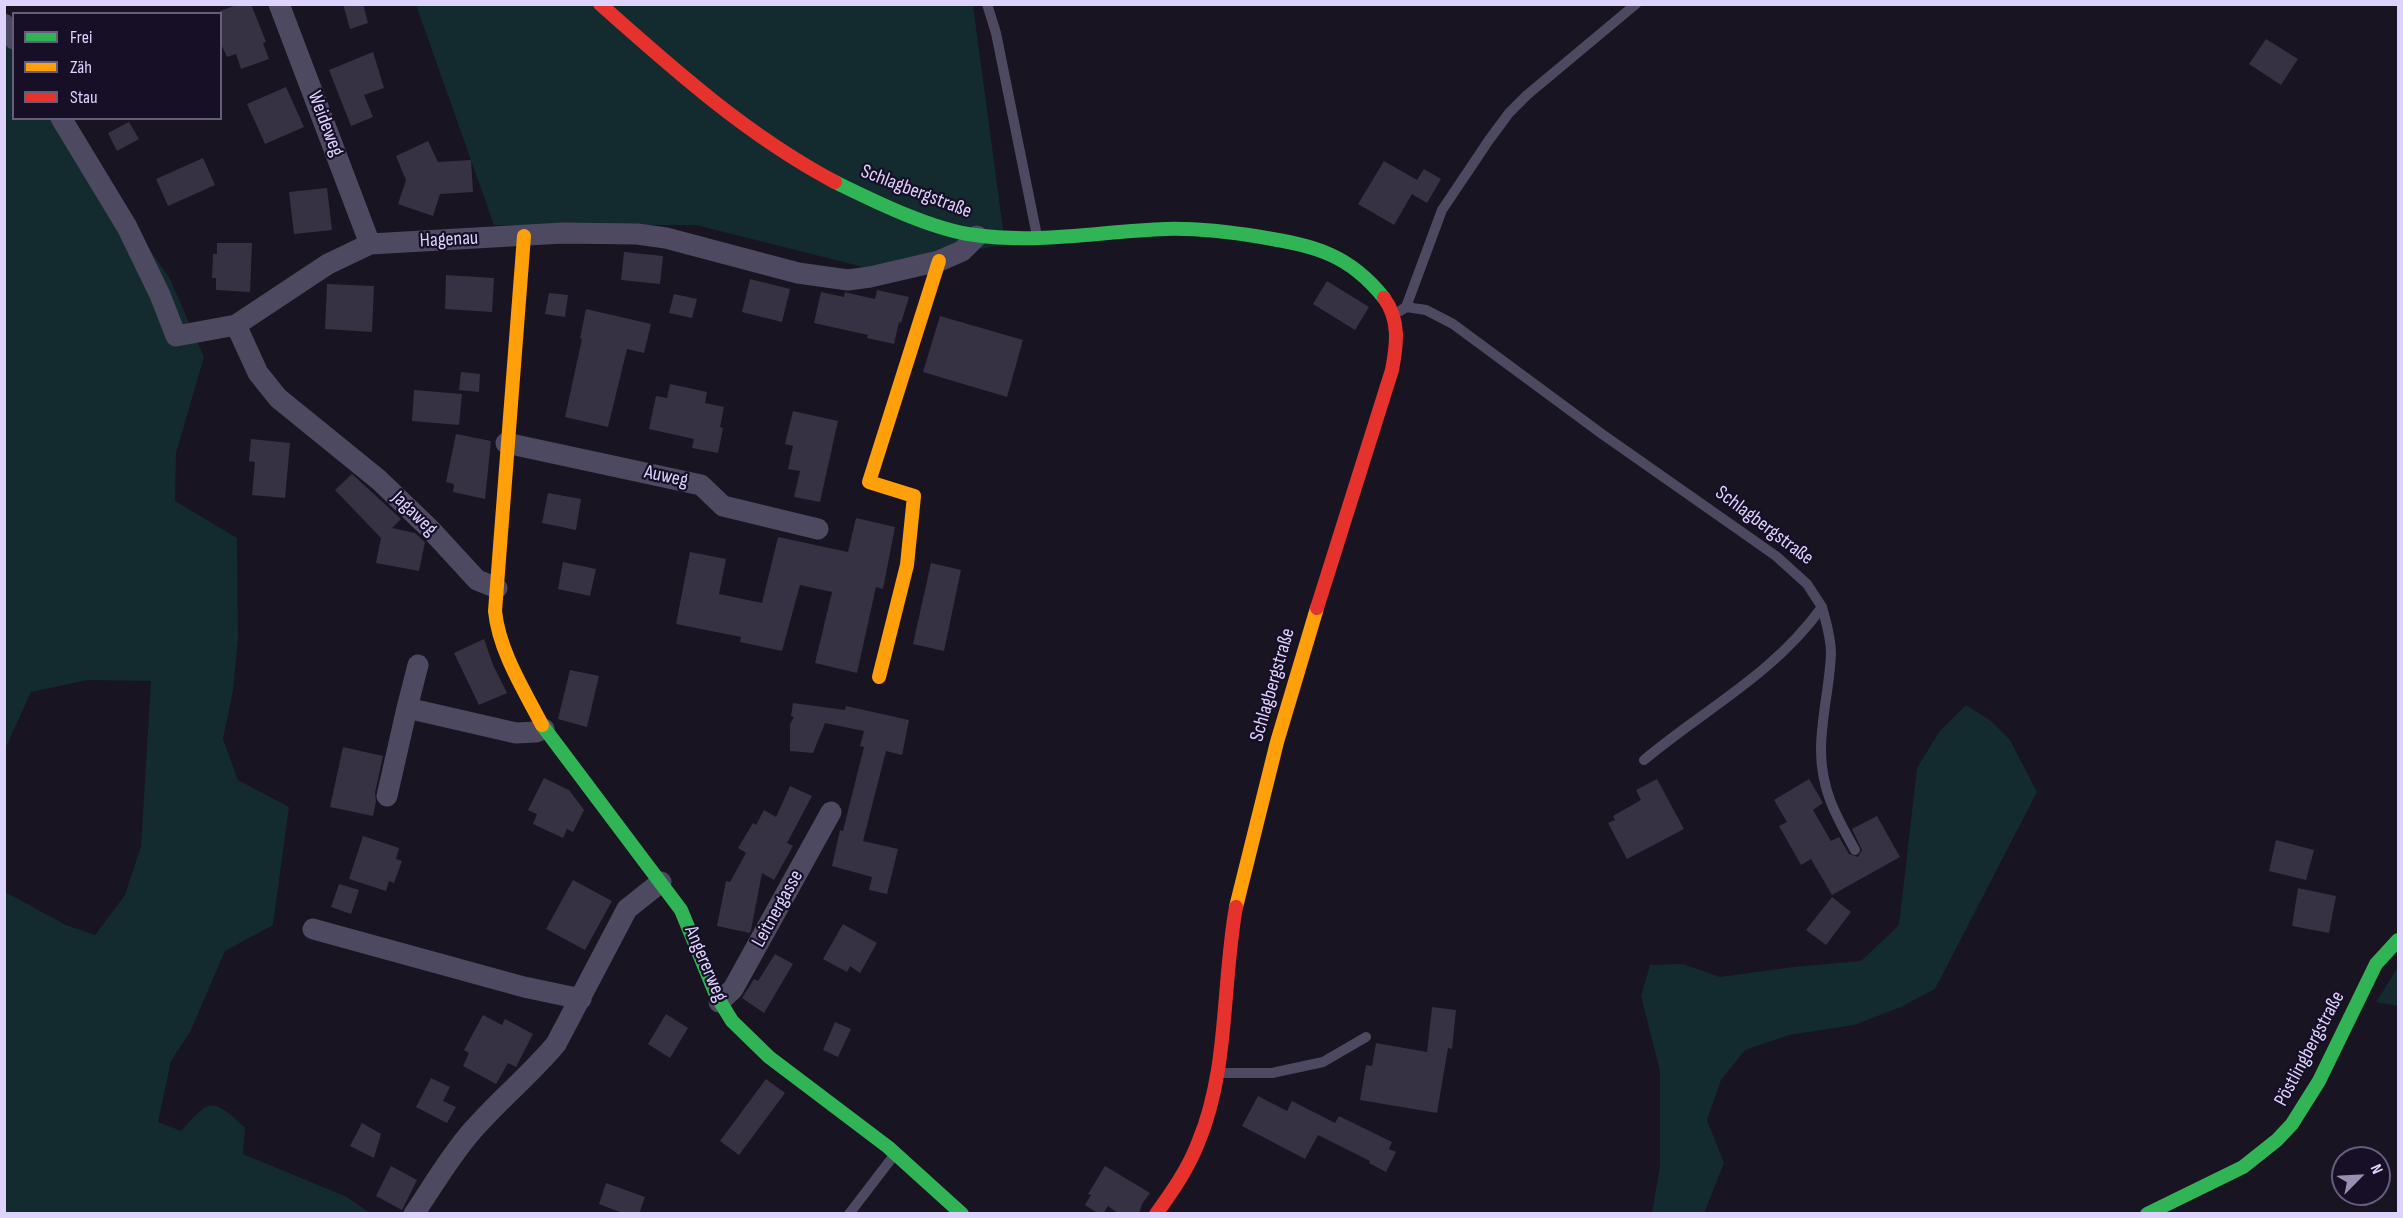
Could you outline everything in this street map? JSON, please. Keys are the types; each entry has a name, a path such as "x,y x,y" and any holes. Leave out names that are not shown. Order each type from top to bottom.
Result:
{"street":[{"name":"Weideweg","path":"279,4 370,244"},
{"name":"Schlagbergstraße","path":"600,4 672,68 770,141 823,174 879,202 919,218 977,236 1037,236 1183,229 1267,239 1302,246 1331,255 1351,265 1400,311 1388,387 1307,637 1245,863 1229,947 1223,1030 1203,1132 1176,1187 1156,1214"},
{"name":"Hagenau","path":"62,120 128,227 160,295 176,336 236,325 328,264 370,244 603,232 637,234 666,238 798,273 827,279 848,280 939,261 962,251 977,236"},
{"path":"414,1214 472,1131 556,1044 627,909 661,882 544,729 509,659 495,611 506,442 524,236"},
{"path":"879,677 908,557 914,520 914,496 869,482 879,444 900,387 921,311 939,261"},
{"name":"Jagaweg","path":"236,325 258,373 278,399 379,480 431,530 477,580 497,588"},
{"name":"Auweg","path":"506,442 701,485 723,506 818,529"},
{"path":"387,796 418,665"},
{"path":"407,708 516,733 536,732 544,729"},
{"name":"Leitnergasse","path":"719,1002 733,989 831,812"},
{"name":"Angererweg","path":"661,882 688,922 719,1002 732,1022 758,1047 897,1152 962,1214"},
{"path":"313,929 524,987 581,999"},
{"name":"Pöstlingbergstraße","path":"2147,1214 2243,1167 2277,1140 2292,1124 2319,1081 2376,964 2398,940"}],"lane":[{"path":"987,4 1000,53 1037,236"},
{"name":"Schlagbergstraße","path":"1636,4 1527,95 1509,113 1442,210 1400,311 1426,310 1438,314 1453,324 1602,434 1739,530 1807,584 1822,607 1831,651 1821,750 1822,771 1833,812 1855,850"},
{"path":"1644,760 1665,742 1754,678 1808,627 1822,607"},
{"path":"1216,1073 1272,1073 1323,1062 1366,1037"},
{"path":"849,1214 897,1152"}],"green space":[{"path":"416,5 973,5 1005,244 875,270 696,225 494,225"},
{"path":"4,37 12,49 12,120 61,120 170,279 204,357 176,453 175,501 237,538 238,640 233,691 223,739 238,780 289,807 273,925 225,951 190,1032 171,1061 158,1122 181,1131 206,1107 218,1107 245,1128 243,1154 347,1197 370,1213 5,1213 5,892 66,925 95,935 125,895 141,846 151,681 88,680 31,692 5,749"},
{"path":"1966,705 1991,721 2010,740 2037,792 1935,989 1901,1007 1854,1025 1789,1035 1745,1050 1721,1080 1707,1120 1724,1163 1704,1213 1652,1213 1660,1166 1660,1071 1641,996 1650,965 1683,964 1720,977 1861,961 1899,925 1917,768 1939,732"},
{"path":"2398,967 2398,1006 2376,1002"}],"building":[{"path":"239,4 251,4 266,42 263,43 269,59 241,69 236,54 227,57 222,46 222,12 220,11"},
{"path":"343,4 363,4 368,23 350,29"},
{"path":"2266,39 2298,59 2281,85 2249,64"},
{"path":"373,52 384,88 364,95 373,117 351,126 329,70"},
{"path":"286,87 304,127 265,144 247,104"},
{"path":"129,122 139,139 117,151 108,133"},
{"path":"428,141 438,162 471,160 473,192 440,194 433,216 398,204 406,180 396,156"},
{"path":"203,158 215,185 168,206 156,179"},
{"path":"1384,161 1417,180 1424,169 1441,179 1427,203 1412,194 1394,225 1358,204"},
{"path":"327,188 332,230 294,234 289,192"},
{"path":"217,243 252,243 250,292 216,290 216,278 212,278 213,254 217,254"},
{"path":"624,252 663,256 660,284 621,280"},
{"path":"446,275 494,278 492,312 445,309"},
{"path":"750,279 790,289 782,322 742,312"},
{"path":"1327,281 1369,307 1355,330 1313,304"},
{"path":"327,284 374,286 372,332 325,329"},
{"path":"877,290 909,297 901,323 899,322 894,344 867,338 868,335 814,323 821,292 844,297 845,292 875,299"},
{"path":"549,293 568,295 565,317 545,314"},
{"path":"674,294 697,299 692,318 669,313"},
{"path":"586,309 651,324 644,353 627,349 608,427 565,417"},
{"path":"940,316 1023,340 1007,397 923,372"},
{"path":"461,372 480,374 479,392 459,390"},
{"path":"670,384 707,392 705,403 724,407 718,453 692,448 694,439 649,429 656,396 667,398"},
{"path":"414,390 462,394 459,425 412,421"},
{"path":"793,411 838,421 820,502 794,497 800,471 788,469 793,446 785,444"},
{"path":"456,434 491,441 485,499 453,492 454,484 446,482"},
{"path":"251,439 290,443 285,498 252,495 255,462 249,461"},
{"path":"352,474 401,519 392,528 415,533 425,542 419,571 376,563 381,538 335,490"},
{"path":"548,493 581,499 576,530 542,523"},
{"path":"856,518 895,527 883,589 876,587 857,673 815,663 832,592 800,585 782,651 740,642 741,637 676,624 690,552 726,559 719,594 762,603 778,537 848,552"},
{"path":"563,562 596,569 590,596 558,589"},
{"path":"931,563 961,570 944,651 913,644"},
{"path":"484,639 493,665 507,693 479,705 454,653"},
{"path":"570,670 599,676 587,727 558,719"},
{"path":"793,703 845,710 846,706 909,720 902,755 886,751 863,841 898,849 887,894 869,890 872,877 832,866 864,747 860,746 864,731 825,723 813,753 790,751 790,724 794,717 791,716"},
{"path":"343,747 383,756 375,793 373,816 330,807"},
{"path":"544,778 569,790 584,810 573,832 567,829 563,838 533,824 537,814 528,810"},
{"path":"1657,779 1684,829 1627,859 1608,823 1615,820 1613,816 1641,800 1636,790"},
{"path":"1809,779 1823,803 1813,810 1831,841 1839,837 1849,854 1858,857 1862,850 1852,829 1877,816 1900,857 1832,895 1811,859 1801,865 1779,826 1787,822 1774,800"},
{"path":"790,786 812,796 787,843 793,846 774,880 762,873 750,933 717,926 726,881 730,882 746,853 738,848 753,823 756,825 764,810 776,817"},
{"path":"363,836 399,848 396,859 402,861 394,883 389,881 386,891 349,879"},
{"path":"2276,840 2314,850 2306,880 2269,871"},
{"path":"573,880 612,901 585,950 546,929"},
{"path":"339,884 359,890 351,914 331,907"},
{"path":"2298,888 2336,896 2329,933 2292,926"},
{"path":"1832,897 1851,912 1826,945 1806,930"},
{"path":"843,924 877,943 860,973 850,966 847,972 823,959"},
{"path":"775,954 793,964 764,1013 742,998 754,979 758,981"},
{"path":"1432,1007 1456,1010 1452,1049 1448,1048 1437,1113 1360,1100 1366,1065 1372,1066 1376,1043 1427,1052"},
{"path":"666,1014 688,1028 670,1058 648,1044"},
{"path":"483,1015 502,1025 505,1019 533,1034 516,1067 508,1063 496,1084 463,1066 469,1053 464,1050"},
{"path":"835,1022 851,1029 838,1057 823,1050"},
{"path":"431,1078 450,1087 443,1101 456,1107 447,1123 416,1107"},
{"path":"766,1079 785,1093 739,1155 720,1141"},
{"path":"1258,1096 1287,1111 1292,1101 1335,1123 1339,1116 1392,1142 1389,1149 1396,1152 1386,1172 1369,1163 1370,1161 1318,1135 1305,1159 1242,1126"},
{"path":"362,1123 381,1134 374,1158 350,1146"},
{"path":"391,1166 417,1180 402,1210 376,1196"},
{"path":"1105,1166 1150,1193 1142,1204 1139,1214 1119,1214 1108,1206 1103,1214 1099,1214 1085,1205 1091,1195 1088,1194"},
{"path":"606,1183 645,1197 639,1214 625,1214 599,1204"}],"traffic: fast":[{"path":"835,182 922,221 975,235 1047,238 1142,230 1190,229 1280,240 1330,254 1358,271 1384,298"},
{"path":"542,725 681,910 716,995 732,1021 769,1057 888,1147 962,1214"},
{"path":"2147,1214 2243,1167 2277,1140 2292,1124 2319,1081 2376,964 2398,940"}],"traffic: slow":[{"path":"524,236 495,611 497,626 507,655 542,725"},
{"path":"879,677 907,565 914,496 869,482 939,261"},
{"path":"1236,907 1277,742 1317,608"}],"traffic: jam":[{"path":"600,4 683,77 742,123 803,164 835,182"},
{"path":"1317,608 1392,370 1396,332 1393,315 1384,298"},
{"path":"1156,1214 1174,1189 1189,1162 1208,1115 1220,1057 1236,907"}]}
